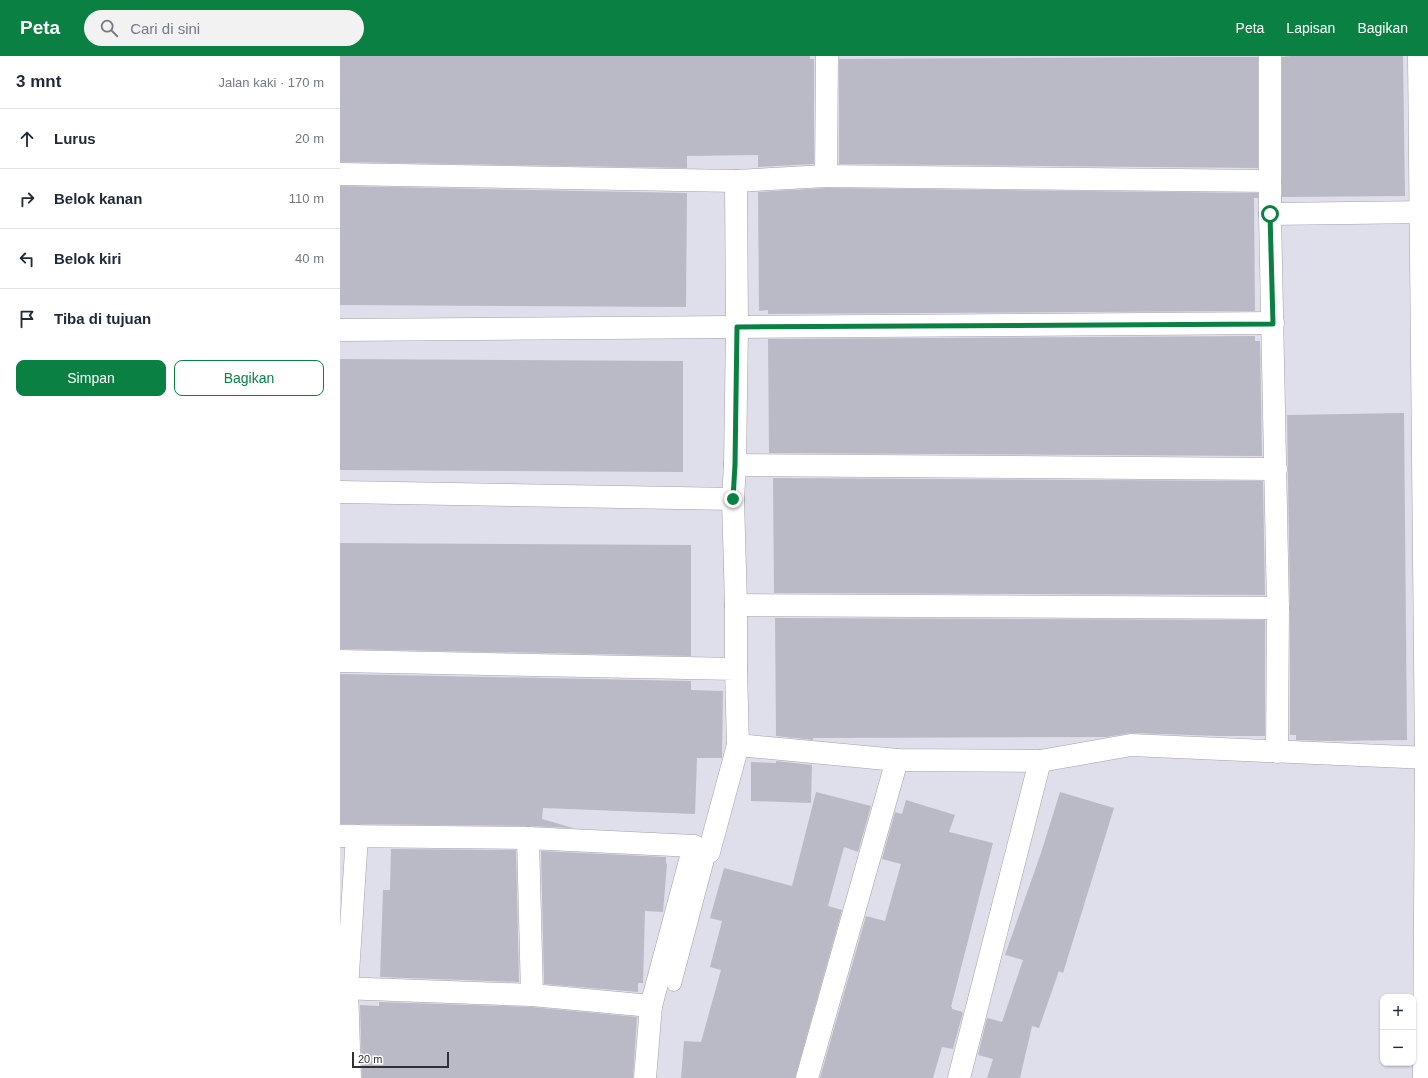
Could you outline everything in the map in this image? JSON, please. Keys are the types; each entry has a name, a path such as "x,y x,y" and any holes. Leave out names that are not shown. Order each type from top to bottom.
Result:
{"street":[{"path":"826,56 826,176"},
{"path":"1270,56 1270,214 1278,608 1277,752"},
{"path":"1419,56 1424,212 1427,758 1424,1078"},
{"path":"340,174 736,181 826,176 1270,181"},
{"path":"645,1078 651,1006 701,849 738,745 733,499 735,465 737,327 736,181"},
{"path":"1270,214 1424,212"},
{"path":"340,330 1273,324"},
{"path":"735,465 1276,469"},
{"path":"340,492 733,499"},
{"path":"736,605 1278,608"},
{"path":"340,661 736,669"},
{"path":"738,745 897,760 1040,761 1131,745 1427,758"},
{"path":"806,1078 897,760"},
{"path":"959,1078 1040,761"},
{"path":"350,1078 344,988 349,836 528,838 701,849"},
{"path":"528,838 532,995"},
{"path":"344,988 532,995 651,1006"}],"lane":[{"path":"674,984 701,849"}],"building":[{"path":"340,56 810,56 810,59 814,59 814,164 758,167 758,155 687,156 687,168 340,162"},
{"path":"1403,56 1405,196 1282,197 1282,57"},
{"path":"1258,57 1258,168 839,164 839,59"},
{"path":"340,186 687,193 686,307 340,305"},
{"path":"826,188 1258,193 1258,198 1254,198 1255,311 768,314 768,310 759,311 758,192"},
{"path":"1255,336 1255,341 1260,341 1262,456 769,453 768,339"},
{"path":"340,359 683,361 683,472 340,470"},
{"path":"1404,413 1407,740 1296,740 1296,735 1290,735 1287,415"},
{"path":"773,478 1263,481 1265,595 774,593"},
{"path":"340,543 691,545 691,656 340,649"},
{"path":"775,618 1265,620 1265,736 1131,733 1106,737 813,738 813,740 776,736"},
{"path":"340,674 691,681 691,690 723,691 722,758 697,758 695,814 543,808 542,819 573,828 528,826 340,824"},
{"path":"776,761 812,765 811,803 751,801 751,762 776,763"},
{"path":"816,792 871,806 858,852 844,847 828,906 842,910 795,1078 681,1078 684,1041 701,1042 721,970 710,967 722,921 710,918 724,868 792,886"},
{"path":"1060,792 1114,808 1063,973 1059,971 1039,1028 1032,1026 1020,1078 987,1078 993,1059 978,1055 987,1018 1002,1022 1023,960 1005,955 1041,853"},
{"path":"906,800 955,815 949,832 993,843 951,1007 952,1009 963,1012 953,1049 942,1047 933,1078 820,1078 866,916 885,921 901,864 882,859 895,812 902,814"},
{"path":"391,849 516,850 519,982 380,977 383,890 390,890"},
{"path":"541,851 666,857 667,864 663,912 645,911 643,983 638,983 638,992 544,984"},
{"path":"379,1002 531,1007 637,1017 633,1078 362,1078 360,1005 379,1006"}],"route":[{"path":"733,499 735,465 737,327 1273,324 1270,214"}]}
